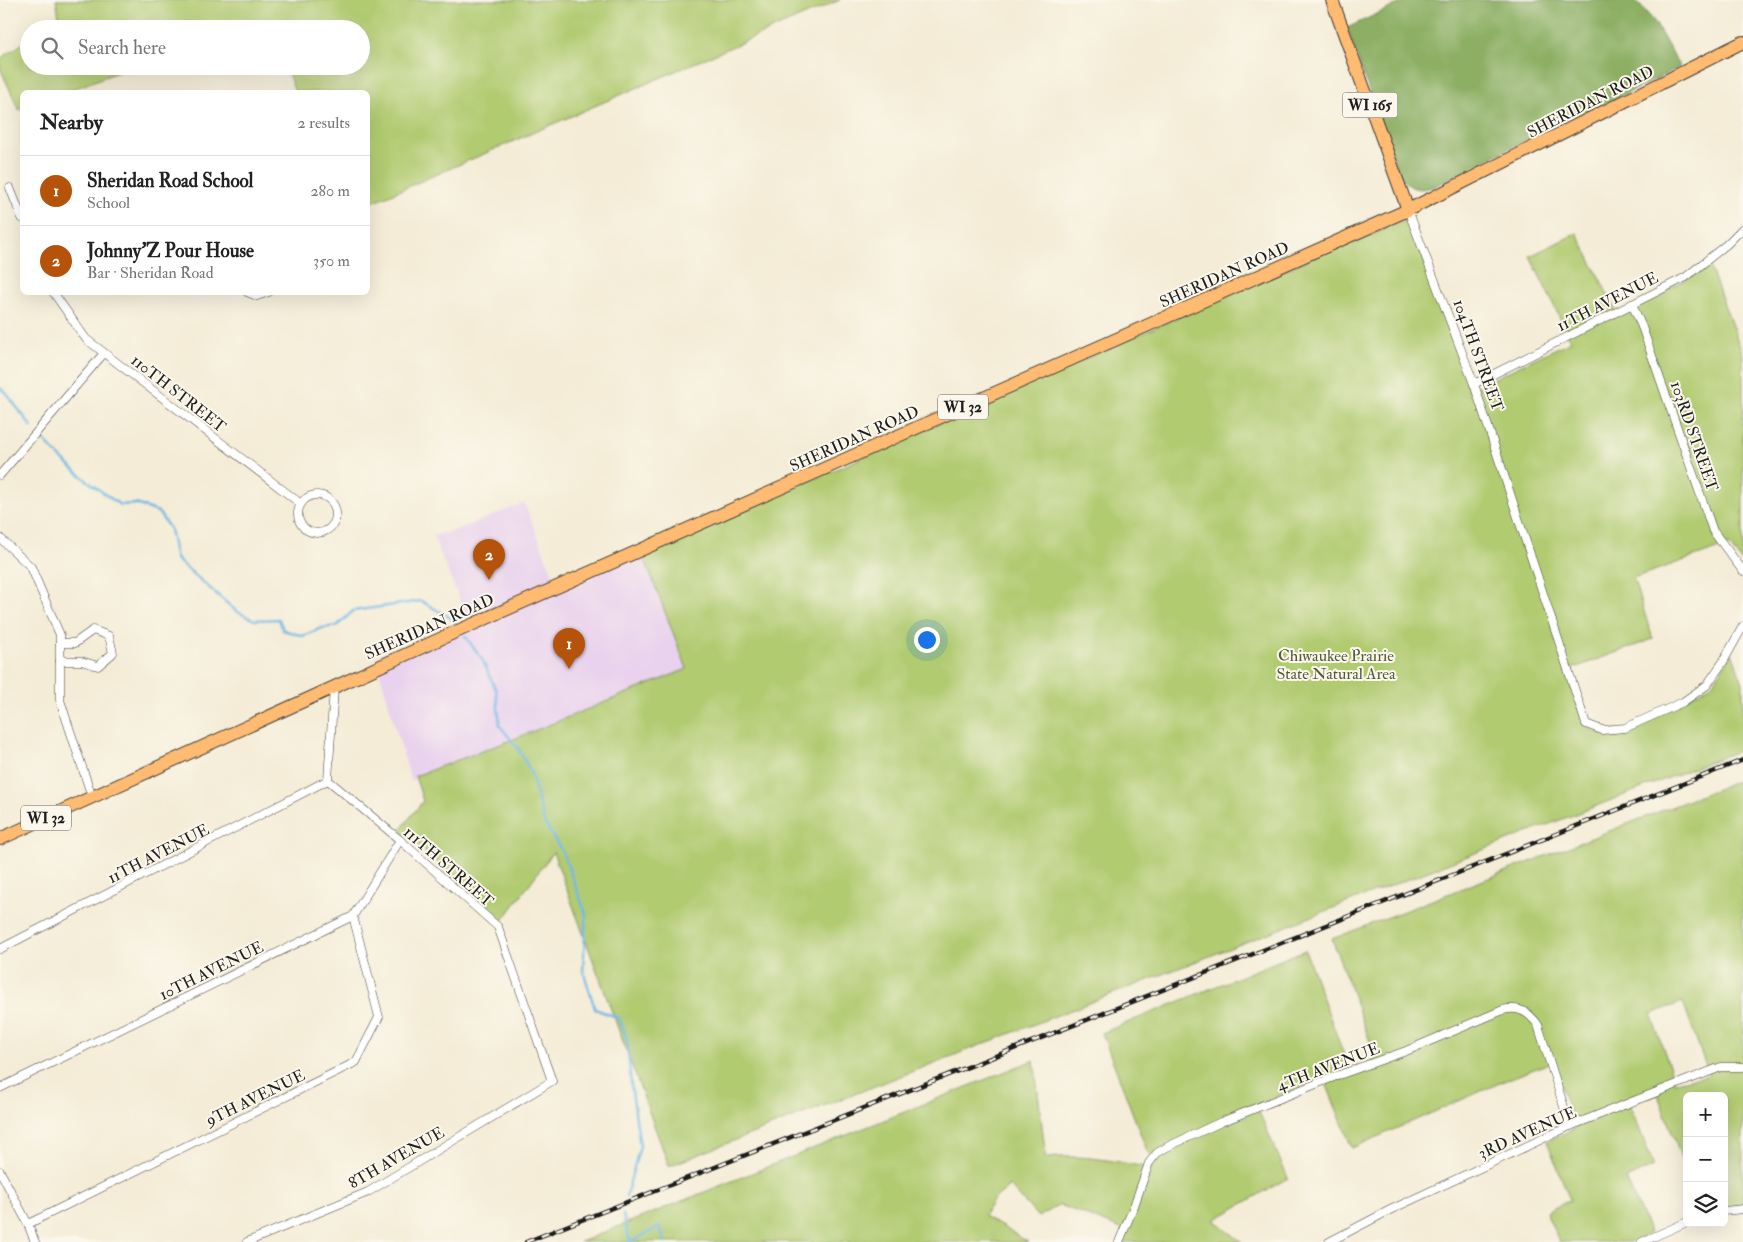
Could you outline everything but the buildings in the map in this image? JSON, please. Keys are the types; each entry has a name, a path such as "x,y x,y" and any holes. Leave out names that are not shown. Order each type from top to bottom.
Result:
{"main road":[{"name":"104TH STREET","path":"1332,0 1408,210"},
{"name":"SHERIDAN ROAD","path":"0,839 334,687 1408,210 1743,42"}],"street":[{"path":"10,188 20,213"},
{"name":"104TH STREET","path":"1408,210 1474,384 1586,724 1602,730 1625,728 1683,702 1707,685 1723,662 1743,626"},
{"name":"11TH AVENUE","path":"1474,384 1686,277 1727,244 1743,228"},
{"name":"110TH STREET","path":"55,295 86,339 301,504"},
{"name":"103RD STREET","path":"1632,304 1642,327 1713,531 1743,571"},
{"path":"0,475 104,353"},
{"path":"310,496 323,496 329,500 335,511 330,528 319,533 307,530 300,522 298,510 301,504 310,496"},
{"path":"0,538 31,567 60,635 60,700 92,798"},
{"path":"60,643 75,643 93,630 109,636 114,653 98,666 81,661 60,661"},
{"path":"328,780 334,687"},
{"name":"11TH AVENUE","path":"0,950 328,780"},
{"name":"111TH STREET","path":"328,780 400,840 498,927 552,1081"},
{"path":"353,916 400,840"},
{"name":"10TH AVENUE","path":"0,1088 353,916"},
{"name":"9TH AVENUE","path":"28,1224 356,1062 379,1018 353,916"},
{"name":"4TH AVENUE","path":"1119,1242 1149,1163 1157,1153 1167,1147 1221,1122 1336,1076 1406,1051 1493,1013 1511,1008 1523,1010 1538,1024 1570,1126"},
{"name":"3RD AVENUE","path":"1329,1242 1390,1210 1570,1126 1721,1067 1743,1067"},
{"name":"8TH AVENUE","path":"247,1242 368,1192 552,1081"},
{"path":"0,1171 28,1224 35,1242"},
{"path":"1728,1211 1743,1209"},
{"path":"1642,1242 1683,1224"}],"shaded area":[{"path":"524,503 558,587 662,541 687,669 411,781 378,667 470,625 433,536 459,529"}],"green space":[{"path":"56,0 840,0 370,203 370,90 294,90 288,75 370,75 370,20 55,20 59,17"},
{"path":"1407,0 1635,0 1654,21 1680,67 1588,113 1564,121 1435,186 1418,189 1406,183 1398,173 1347,28"},
{"path":"20,45 20,75 110,75 70,90 20,90 19,110 0,68 0,59"},
{"name":"Chiwaukee Prairie State Natural Area","path":"1406,220 1412,226 1470,390 1571,341 1530,256 1577,233 1618,315 1690,277 1709,264 1743,355 1743,563 1729,545 1633,578 1653,639 1566,671 1587,726 1600,733 1613,733 1623,731 1710,686 1732,653 1743,683 1743,749 669,1166 553,852 501,923 485,904 400,830 423,801 415,776 514,739 687,669 643,555 1314,257 1356,242"},
{"path":"1743,779 1743,1206 1728,1208 1728,1092 1683,1092 1683,1163 1658,1095 1628,1100 1654,1166 1626,1179 1650,1233 1632,1242 1559,1242 1546,1212 1570,1200 1547,1141 1578,1127 1570,1112 1552,1062 1352,1148 1324,1078 1256,1105 1288,1178 1214,1220 1242,1242 1122,1242 1126,1231 1060,1205 1038,1217 1010,1186 994,1199 984,1216 1028,1242 580,1242 1034,1060 1046,1158 1085,1158 1150,1168 1156,1159 1147,1151 1102,1033 1305,950 1351,1074 1376,1058 1332,939","holes":["1683,1002 1709,1075 1675,1082 1651,1014"]}],"waterway":[{"path":"0,388 32,427"},
{"path":"41,437 69,465 120,505 136,504 158,512 170,529 176,559 236,611 254,620 279,619 283,630 303,636 322,628 337,626 353,611 421,601 453,619 456,624"},
{"path":"465,636 482,659 496,690 500,726 518,748 531,773 544,822 563,853 586,914 583,970 595,1009 619,1018 627,1039 640,1146 626,1196"},
{"path":"623,1215 630,1242"},
{"path":"630,1242 659,1227 665,1242"}],"railway":[{"path":"526,1242 1743,760"}],"place":[{"name":"Johnny'Z Pour House","path":"489,580"},
{"name":"Sheridan Road School","path":"569,669"}]}
